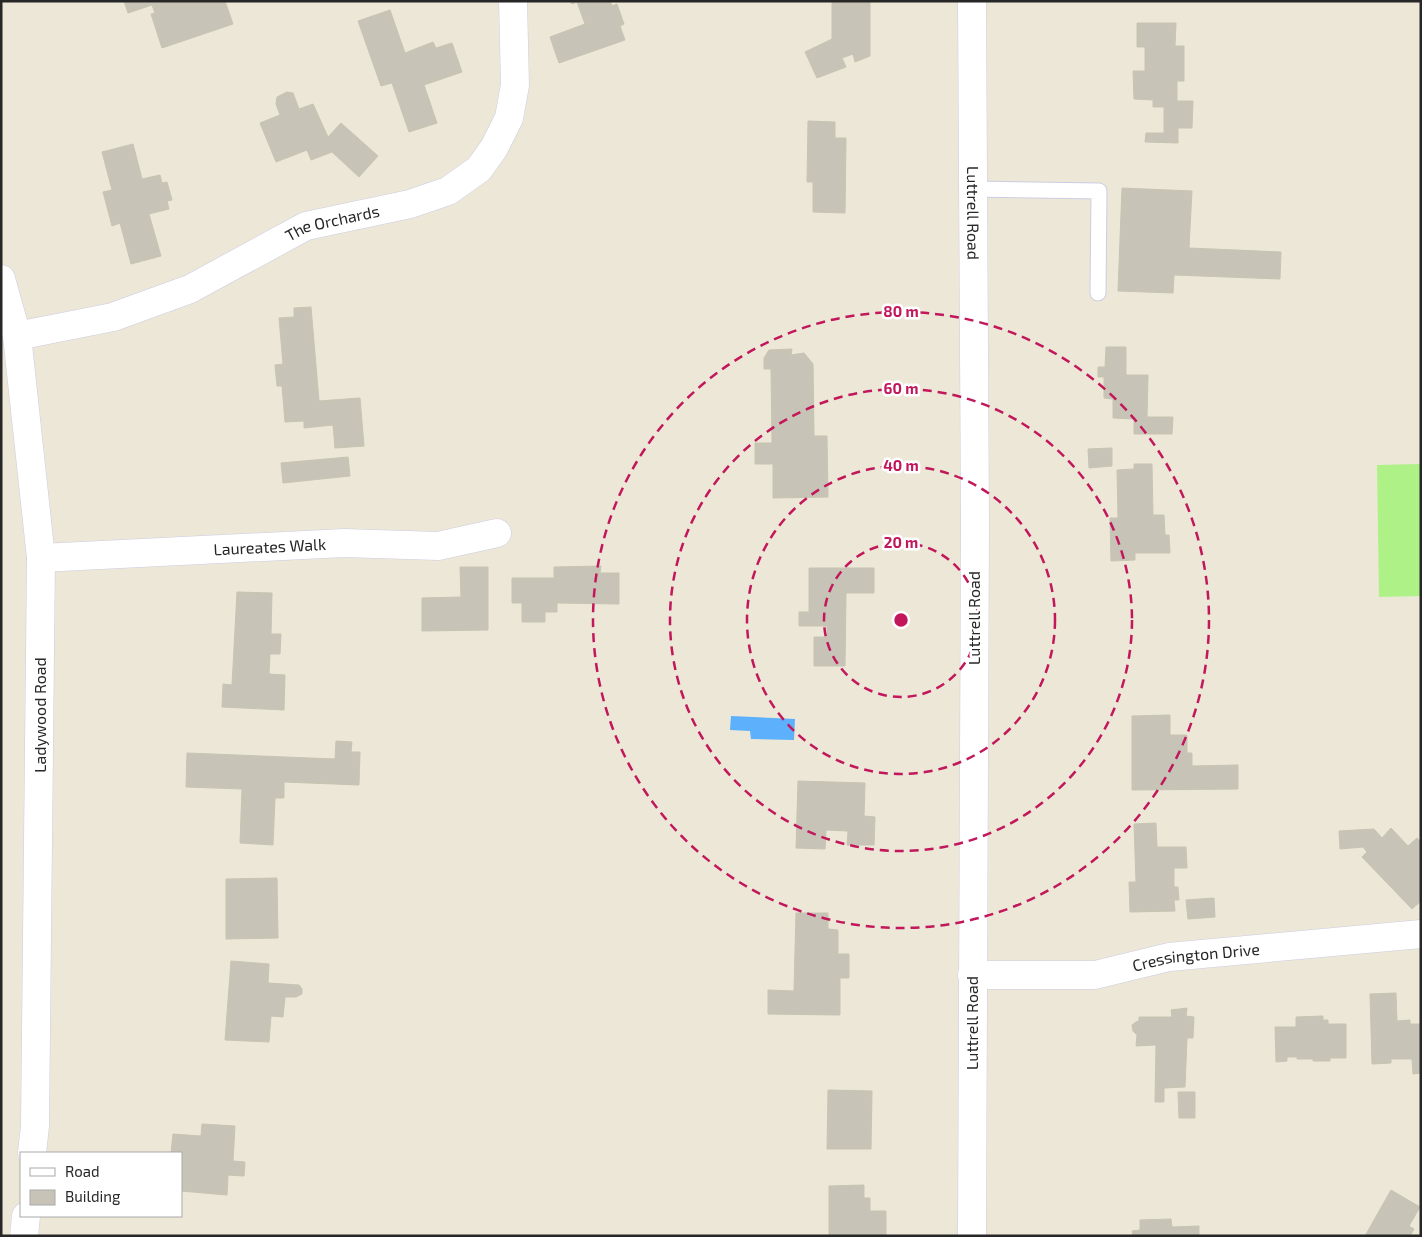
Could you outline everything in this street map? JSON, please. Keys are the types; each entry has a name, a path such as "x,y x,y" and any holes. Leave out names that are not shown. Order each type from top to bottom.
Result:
{"street":[{"name":"The Orchards","path":"18,336 113,316 190,289 306,226 410,204 448,191 479,169 494,148 509,118 516,85 513,1"},
{"name":"Luttrell Road","path":"972,1 975,524 972,1236"},
{"name":"Ladywood Road","path":"1,280 18,336 41,558 35,1126 32,1152"},
{"name":"Laureates Walk","path":"41,558 344,543 438,546 497,533"},
{"name":"Cressington Drive","path":"972,975 1095,975 1169,957 1421,934"},
{"path":"24,1236 26,1217"}],"lane":[{"path":"973,189 1098,191 1098,293"}],"green space":[{"path":"1421,464 1421,596 1379,597 1377,465"}],"water":[{"path":"731,716 795,719 794,740 751,739 750,731 730,730"}],"building":[{"path":"124,1 225,1 233,24 162,48 151,14 155,13 152,5 128,13"},
{"path":"570,1 610,1 612,6 617,4 624,24 620,26 625,40 559,63 550,37 585,24 577,2 572,4"},
{"path":"832,1 870,1 870,56 855,62 853,54 842,58 846,67 817,78 805,52 832,39"},
{"path":"390,10 405,53 433,42 436,48 452,43 462,72 424,85 437,123 409,132 392,83 381,86 358,21"},
{"path":"1137,23 1176,23 1175,46 1184,46 1184,81 1177,81 1177,101 1193,101 1192,128 1178,128 1178,143 1145,142 1146,133 1164,133 1164,107 1153,107 1153,100 1134,99 1133,71 1145,71 1145,47 1137,47"},
{"path":"287,92 293,93 299,109 313,104 328,137 341,123 378,156 359,177 332,152 311,160 307,150 276,162 260,123 280,115 276,104 277,97"},
{"path":"808,121 835,122 835,138 846,138 845,213 813,212 813,182 807,182"},
{"path":"133,144 142,179 160,175 162,183 167,182 172,200 167,201 169,209 149,214 161,256 131,264 120,223 112,226 103,192 112,190 102,152"},
{"path":"1122,188 1192,191 1189,248 1281,252 1280,279 1174,275 1173,293 1118,291"},
{"path":"311,307 319,401 360,398 364,446 335,448 333,425 304,428 304,421 285,422 282,386 277,386 275,365 283,364 279,318 294,317 294,308"},
{"path":"1106,347 1126,347 1126,375 1148,375 1147,417 1173,417 1172,434 1134,434 1134,419 1113,418 1113,399 1104,398 1104,377 1098,377 1098,367 1105,367"},
{"path":"792,349 791,355 804,353 813,364 814,436 827,436 828,497 773,498 773,464 755,464 755,443 772,443 771,369 764,369 764,358 769,350"},
{"path":"1112,448 1112,466 1089,468 1088,449"},
{"path":"348,457 350,476 283,483 281,463"},
{"path":"1134,464 1152,464 1153,515 1164,515 1165,535 1169,535 1170,553 1135,553 1135,560 1111,561 1110,518 1118,518 1117,470 1134,469"},
{"path":"601,566 600,573 619,573 619,604 557,603 557,612 545,612 545,622 522,622 522,603 512,603 512,578 554,578 554,567"},
{"path":"460,567 488,567 488,630 422,631 422,598 461,597"},
{"path":"809,568 874,568 874,593 846,593 845,666 814,666 814,637 827,637 827,626 799,626 799,612 809,612"},
{"path":"237,592 272,593 271,634 281,634 280,654 270,654 269,674 285,675 284,710 222,707 223,684 232,685"},
{"path":"1170,715 1170,735 1187,735 1187,753 1192,753 1192,766 1238,765 1238,789 1132,790 1132,716"},
{"path":"336,741 352,742 351,752 360,752 359,785 284,782 284,798 275,798 273,845 240,843 242,789 186,787 187,753 335,759"},
{"path":"798,781 865,783 864,816 875,817 874,845 847,845 848,831 826,830 825,849 796,848"},
{"path":"1156,823 1157,847 1186,847 1187,868 1174,868 1174,887 1178,887 1179,900 1174,900 1175,911 1130,912 1129,882 1136,882 1134,824"},
{"path":"1391,828 1408,846 1417,838 1421,842 1421,901 1412,909 1362,857 1367,852 1363,847 1340,849 1339,831 1374,829 1382,838"},
{"path":"277,878 278,938 226,939 226,879"},
{"path":"1214,898 1215,917 1188,919 1186,900"},
{"path":"796,913 828,913 828,929 838,930 838,954 849,954 849,978 840,978 840,1015 768,1014 768,990 794,991"},
{"path":"231,961 269,964 268,983 299,985 302,989 302,994 296,997 285,997 283,1017 271,1016 269,1042 225,1040"},
{"path":"1396,993 1397,1021 1410,1020 1410,1024 1421,1024 1421,1073 1413,1074 1412,1059 1391,1059 1391,1063 1372,1064 1370,994"},
{"path":"1187,1008 1186,1016 1194,1017 1193,1038 1187,1038 1185,1087 1164,1088 1164,1102 1155,1102 1156,1045 1136,1046 1137,1035 1133,1031 1132,1025 1139,1021 1139,1017 1172,1017 1171,1010"},
{"path":"1323,1016 1323,1020 1328,1020 1328,1024 1346,1024 1346,1058 1330,1058 1330,1061 1313,1061 1313,1059 1287,1057 1287,1061 1276,1062 1275,1027 1296,1027 1296,1017"},
{"path":"828,1090 872,1091 871,1149 827,1149"},
{"path":"1178,1092 1195,1092 1195,1118 1179,1118"},
{"path":"202,1124 235,1126 233,1161 245,1162 244,1176 228,1175 227,1195 182,1191 182,1152 171,1152 173,1134 201,1136"},
{"path":"864,1185 864,1198 870,1198 870,1211 886,1211 886,1236 829,1236 829,1186"},
{"path":"1391,1190 1420,1207 1409,1226 1414,1229 1410,1236 1365,1236"},
{"path":"1171,1219 1172,1227 1199,1226 1199,1236 1133,1236 1132,1231 1140,1230 1140,1220"}]}
